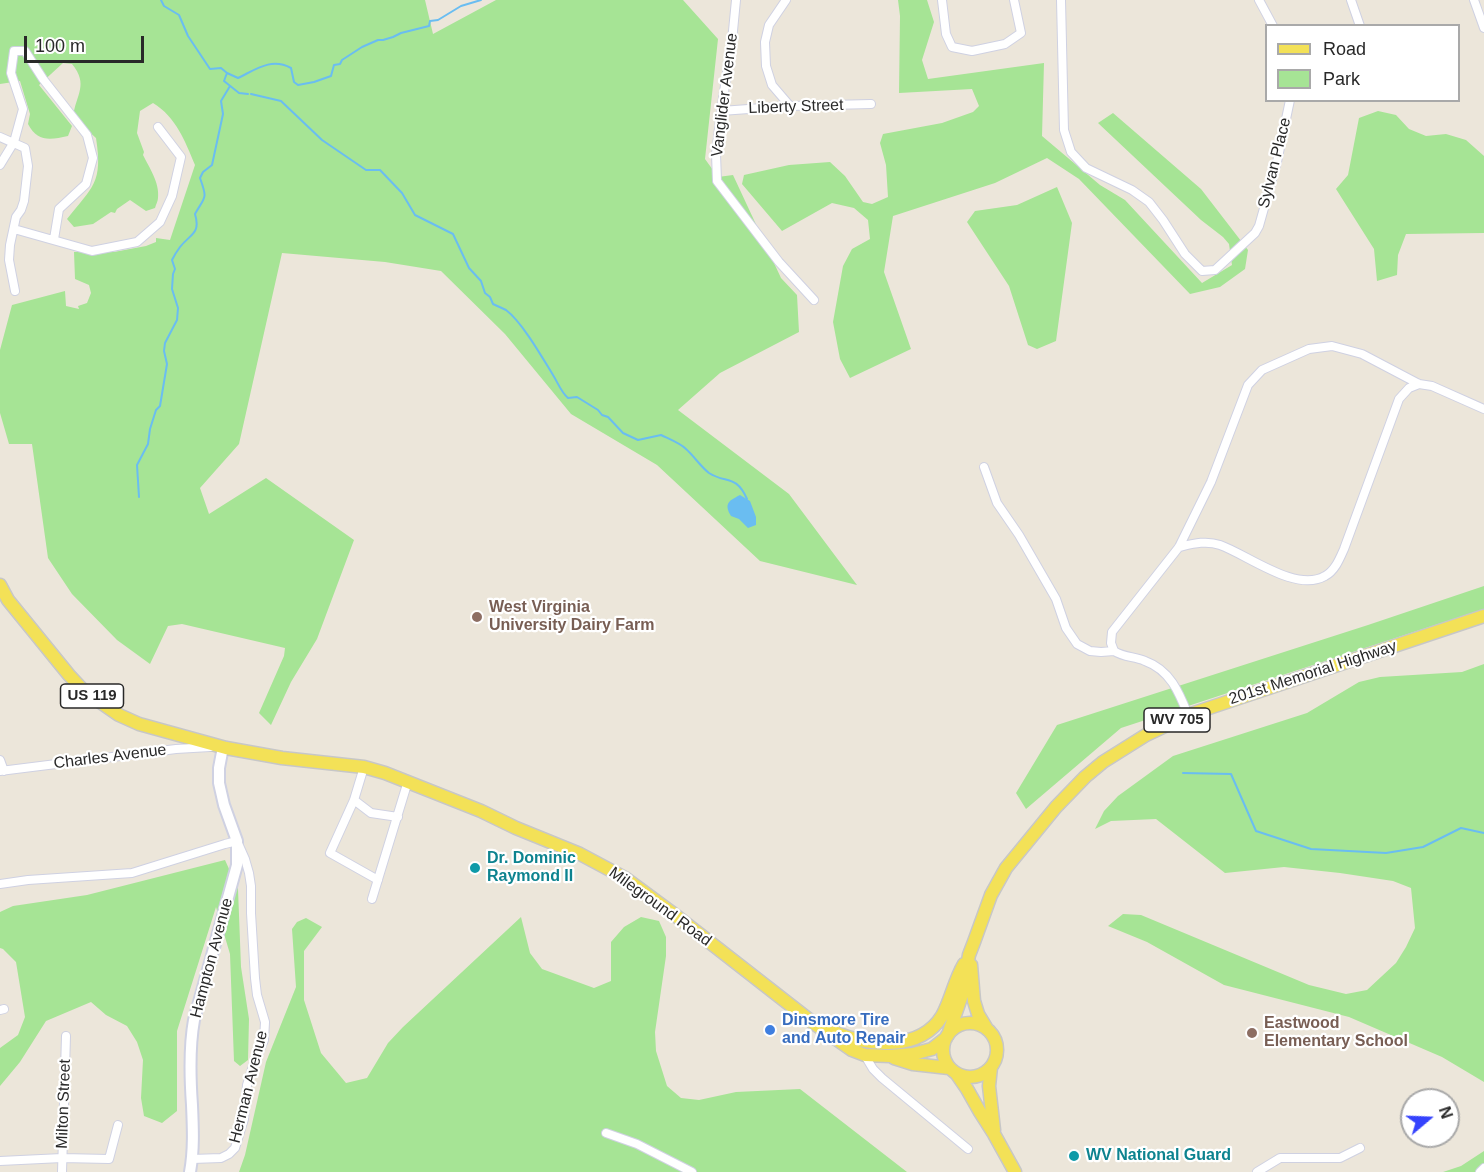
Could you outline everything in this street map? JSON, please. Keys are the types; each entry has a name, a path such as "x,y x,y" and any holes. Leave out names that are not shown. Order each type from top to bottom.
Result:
{"main road":[{"name":"US 119","path":"0,585 8,600 83,690 119,715 139,724 223,747"},
{"name":"201st Memorial Highway","path":"947,1037 962,995 969,955 991,895 1006,868 1056,807 1086,777 1146,735 1188,715 1484,616"},
{"name":"Mileground Road","path":"223,747 282,758 364,767 385,773 580,854 625,878 812,1022 852,1050 864,1054 890,1056 913,1054 932,1049 947,1037"},
{"name":"201st Memorial Highway","path":"969,955 974,1001 978,1014 987,1029"},
{"path":"812,1022 859,1041 896,1042 921,1035 943,1014 956,978 969,955"},
{"path":"994,1134 989,1086 991,1067 996,1058 996,1044 987,1029 970,1023 962,1025 954,1029 944,1043 945,1060 967,1089 1015,1172"},
{"name":"Mileground Road","path":"890,1056 913,1065 952,1070"},
{"path":"952,1070 968,1077 975,1077 991,1067"}],"street":[{"name":"Vanglider Avenue","path":"736,0 716,154 717,181 779,262 814,300"},
{"path":"786,0 769,25 765,42 766,66 772,85 790,106"},
{"path":"942,0 946,34 952,47 972,51 1005,44 1021,33 1014,0"},
{"name":"Sylvan Place","path":"1061,0 1064,130 1071,152 1086,168 1132,190 1149,202 1185,254 1202,271 1215,270 1255,233 1259,226 1277,162 1290,102"},
{"path":"1259,0 1272,24"},
{"path":"1351,0 1359,24"},
{"path":"1474,0 1484,28"},
{"path":"0,165 14,142 23,109 11,73 14,51 25,51 43,79 87,135 93,158 86,184 59,209 54,239"},
{"name":"Liberty Street","path":"721,111 871,104"},
{"path":"14,229 92,251 137,242 160,222 172,196 181,157 158,127"},
{"path":"0,137 25,148 28,166 24,201 16,217 9,260 15,291"},
{"path":"1113,651 1112,632 1179,547 1211,482 1248,385 1262,370 1309,349 1332,346 1362,354 1419,384 1432,386 1484,409"},
{"path":"1179,547 1200,542 1219,545 1294,579 1306,580 1326,576 1344,549 1399,399 1408,388 1419,384"},
{"path":"984,468 996,503 1019,535 1056,599 1066,628 1077,644 1089,651 1113,651 1159,667 1172,680 1188,715"},
{"name":"Charles Avenue","path":"2,771 176,749 223,747"},
{"name":"Hampton Avenue","path":"190,1172 192,1159 191,1040 194,1020 237,865 237,841 221,795 219,768 223,747"},
{"path":"0,760 2,771"},
{"path":"364,767 354,800 330,854 378,880"},
{"path":"372,899 408,782"},
{"path":"354,800 371,813 398,817"},
{"path":"0,884 28,879 132,873 237,841"},
{"name":"Herman Avenue","path":"192,1159 220,1158 235,1148 244,1119 247,1084 264,1040 265,1022 257,995 255,978 251,886 245,859 237,841"},
{"name":"Milton Street","path":"62,1172 66,1036"},
{"name":"Mileground Road","path":"864,1054 882,1078 968,1149"},
{"path":"0,1161 62,1158 109,1159 118,1125"},
{"path":"606,1133 637,1144 692,1172"},
{"path":"1257,1172 1280,1158 1340,1158 1360,1148"},
{"path":"1480,1172 1484,1168"}],"green space":[{"path":"0,0 425,0 433,34 496,0 683,0 718,39 705,159 718,177 733,175 781,278 797,295 799,332 720,373 678,410 789,494 857,585 760,561 657,465 571,414 505,334 441,271 385,262 282,253 239,444 200,488 209,514 266,478 354,540 317,639 291,682 271,725 259,713 284,656 285,648 182,624 168,626 150,664 117,640 72,594 48,558 32,444 9,444 0,413 0,350 12,305 65,291 66,306 79,309 78,306 87,303 91,293 89,285 75,279 74,252 114,252 146,246 156,242 156,238 170,240 195,165 174,122 153,103 140,111 137,133 143,155 154,175 157,187 158,199 155,208 146,211 130,200 115,213 111,212 93,224 74,227 67,219 94,183 98,165 96,138 73,117 80,90 80,78 72,64 63,63 39,85 72,126 68,136 50,139 40,137 28,124 30,114 20,81 0,84"},
{"path":"898,0 927,0 934,22 922,60 928,79 1044,63 1042,136 1100,185 1125,200 1202,283 1232,265 1229,244 1223,237 1201,220 1098,123 1113,113 1201,189 1248,250 1245,269 1220,287 1190,294 1079,179 1047,158 995,183 893,216 884,272 911,349 850,378 840,359 833,322 843,266 852,249 870,239 868,220 854,208 832,203 782,231 742,184 744,175 789,165 830,162 845,176 863,202 872,204 888,197 886,165 880,143 883,134 942,123 973,112 979,106 972,89 899,93 900,16"},
{"path":"1378,111 1396,115 1409,129 1426,136 1446,134 1466,140 1484,156 1484,233 1406,234 1398,255 1397,275 1377,281 1374,249 1336,189 1348,175 1359,118"},
{"path":"1057,187 1072,223 1056,341 1037,349 1028,345 1009,286 967,222 975,211 1017,205"},
{"path":"1484,586 1484,609 1121,728 1026,809 1016,793 1057,725"},
{"path":"1484,664 1484,1082 1442,1057 1349,1017 1224,985 1147,942 1108,926 1123,914 1141,915 1309,985 1346,994 1367,990 1396,963 1415,928 1411,888 1393,881 1284,867 1225,873 1156,819 1111,821 1095,829 1104,811 1118,796 1173,756 1307,713 1359,682 1380,677 1462,672"},
{"path":"225,860 238,889 241,967 249,1019 248,1060 240,1066 234,1061 230,954 216,907 177,1031 177,1111 162,1123 144,1116 141,1098 143,1060 137,1042 127,1026 106,1015 91,1002 46,1021 20,1062 0,1086 0,1048 18,1035 25,1017 16,962 0,948 0,912 13,906 87,895"},
{"path":"521,917 530,953 542,969 594,988 611,981 611,942 624,927 641,917 659,921 666,937 666,956 655,1032 656,1051 667,1086 681,1098 699,1100 736,1092 800,1089 907,1172 239,1172 266,1062 296,987 292,929 297,922 306,918 322,927 304,951 304,1000 321,1053 346,1083 367,1078 388,1043 403,1027"},
{"path":"1484,1151 1484,1172 1443,1172 1461,1166"}],"water":[{"path":"740,495 750,501 756,517 756,525 748,528 739,519 731,516 728,503"}],"waterway":[{"path":"161,0 164,6 179,15 188,36 210,69 221,68 227,73 224,81 239,93 248,94"},
{"path":"227,73 238,78 257,68 277,64 291,68 294,82 298,85 314,82 331,76 334,65 340,64 342,60 362,47 378,40 429,26 430,21 438,20 461,6 481,0"},
{"path":"139,497 137,465 148,444 150,429 156,410 160,406 167,364 165,343 177,320 178,308 172,289 175,269 172,260 180,247 196,230 195,214 205,194 200,178 203,172 212,165 223,114 221,101 230,86"},
{"path":"251,94 281,101 322,140 366,170 380,170 402,193 415,215 453,234 469,268 481,281 485,293 493,304 506,310 519,323 568,398 577,397 608,417 623,433 638,440 661,435 678,443 709,473 739,486 747,499"},
{"path":"1183,773 1231,774 1256,831 1311,849 1386,853 1423,847 1461,828 1484,833"}],"place":[{"name":"West Virginia University Dairy Farm","path":"477,617"},
{"name":"Dr. Dominic Raymond II","path":"475,868"},
{"name":"Dinsmore Tire and Auto Repair","path":"770,1030"},
{"name":"Eastwood Elementary School","path":"1252,1033"},
{"name":"WV National Guard","path":"1074,1156"}]}
